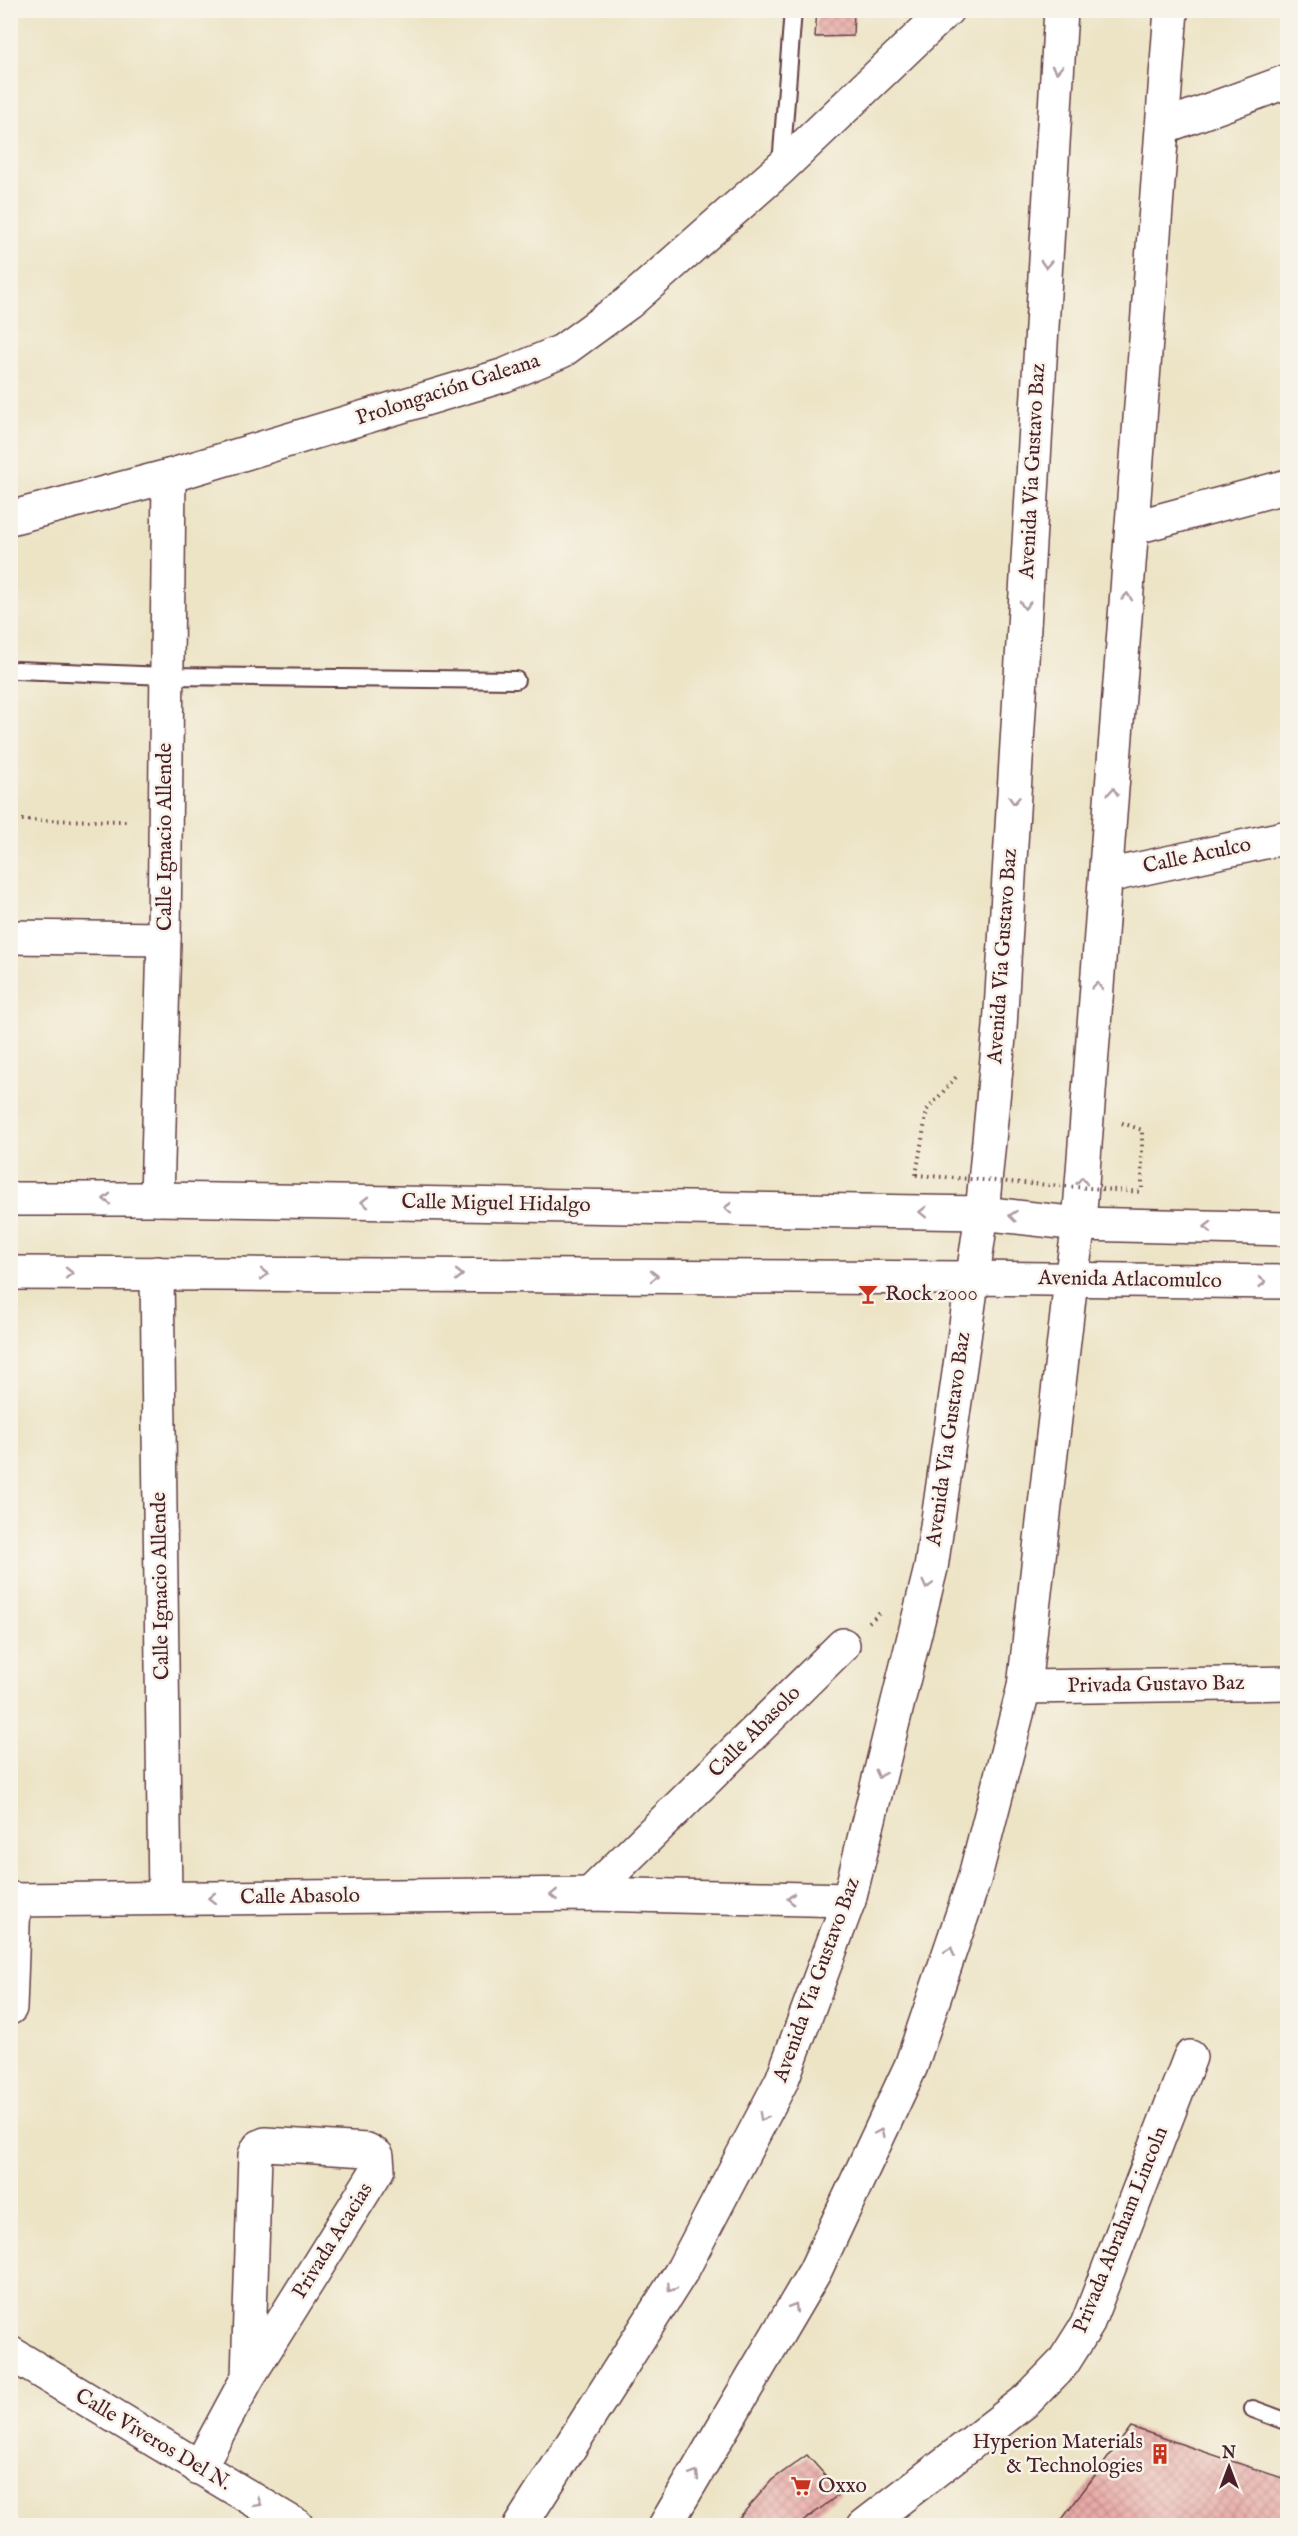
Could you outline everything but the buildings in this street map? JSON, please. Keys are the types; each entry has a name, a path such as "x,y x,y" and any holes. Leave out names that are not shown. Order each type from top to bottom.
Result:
{"main road":[{"name":"Prolongación Galeana","path":"10,518 169,476 505,375 562,351 628,303 780,169 947,10"},
{"name":"Avenida Via Gustavo Baz","path":"520,2526 689,2258 782,2080 849,1900 931,1568 982,1213 1000,1027 1061,10"},
{"path":"665,2526 815,2271 911,2066 974,1880 1024,1687 1079,1224 1164,127 1171,10"},
{"path":"1164,127 1287,81"},
{"name":"Calle Ignacio Allende","path":"157,1199 164,939 169,476"},
{"path":"1132,528 1287,486"},
{"name":"Calle Aculco","path":"1107,876 1287,837"},
{"path":"10,938 164,939"},
{"name":"Calle Miguel Hidalgo","path":"10,1199 157,1199 982,1213"},
{"path":"982,1213 1079,1224 1287,1229"},
{"path":"10,1273 972,1278"},
{"name":"Calle Ignacio Allende","path":"157,1273 165,1898"},
{"name":"Avenida Atlacomulco","path":"972,1278 1287,1282"},
{"name":"Calle Abasolo","path":"590,1894 843,1645"},
{"name":"Privada Gustavo Baz","path":"1024,1687 1287,1683"},
{"name":"Calle Abasolo","path":"12,1900 590,1894 849,1900"},
{"path":"10,2008 12,1900"},
{"name":"Privada Abraham Lincoln","path":"864,2526 1027,2400 1063,2363 1087,2325 1190,2057"},
{"name":"Privada Acacias","path":"199,2468 248,2377 378,2169 377,2156 367,2151 265,2144 259,2147 255,2155 248,2377"},
{"name":"Calle Viveros Del N.","path":"10,2353 297,2526"}],"lane":[{"path":"780,169 793,10"},
{"path":"16,670 166,676 516,681"},
{"path":"1253,2409 1287,2422"}],"path":[{"path":"10,820 165,821"},
{"path":"927,1110 916,1175 1142,1191 1142,1130"}],"place":[{"name":"Rock 2000","path":"868,1294"},
{"name":"Hyperion Materials & Technologies","path":"1160,2454"},
{"name":"Oxxo","path":"801,2486"}]}
